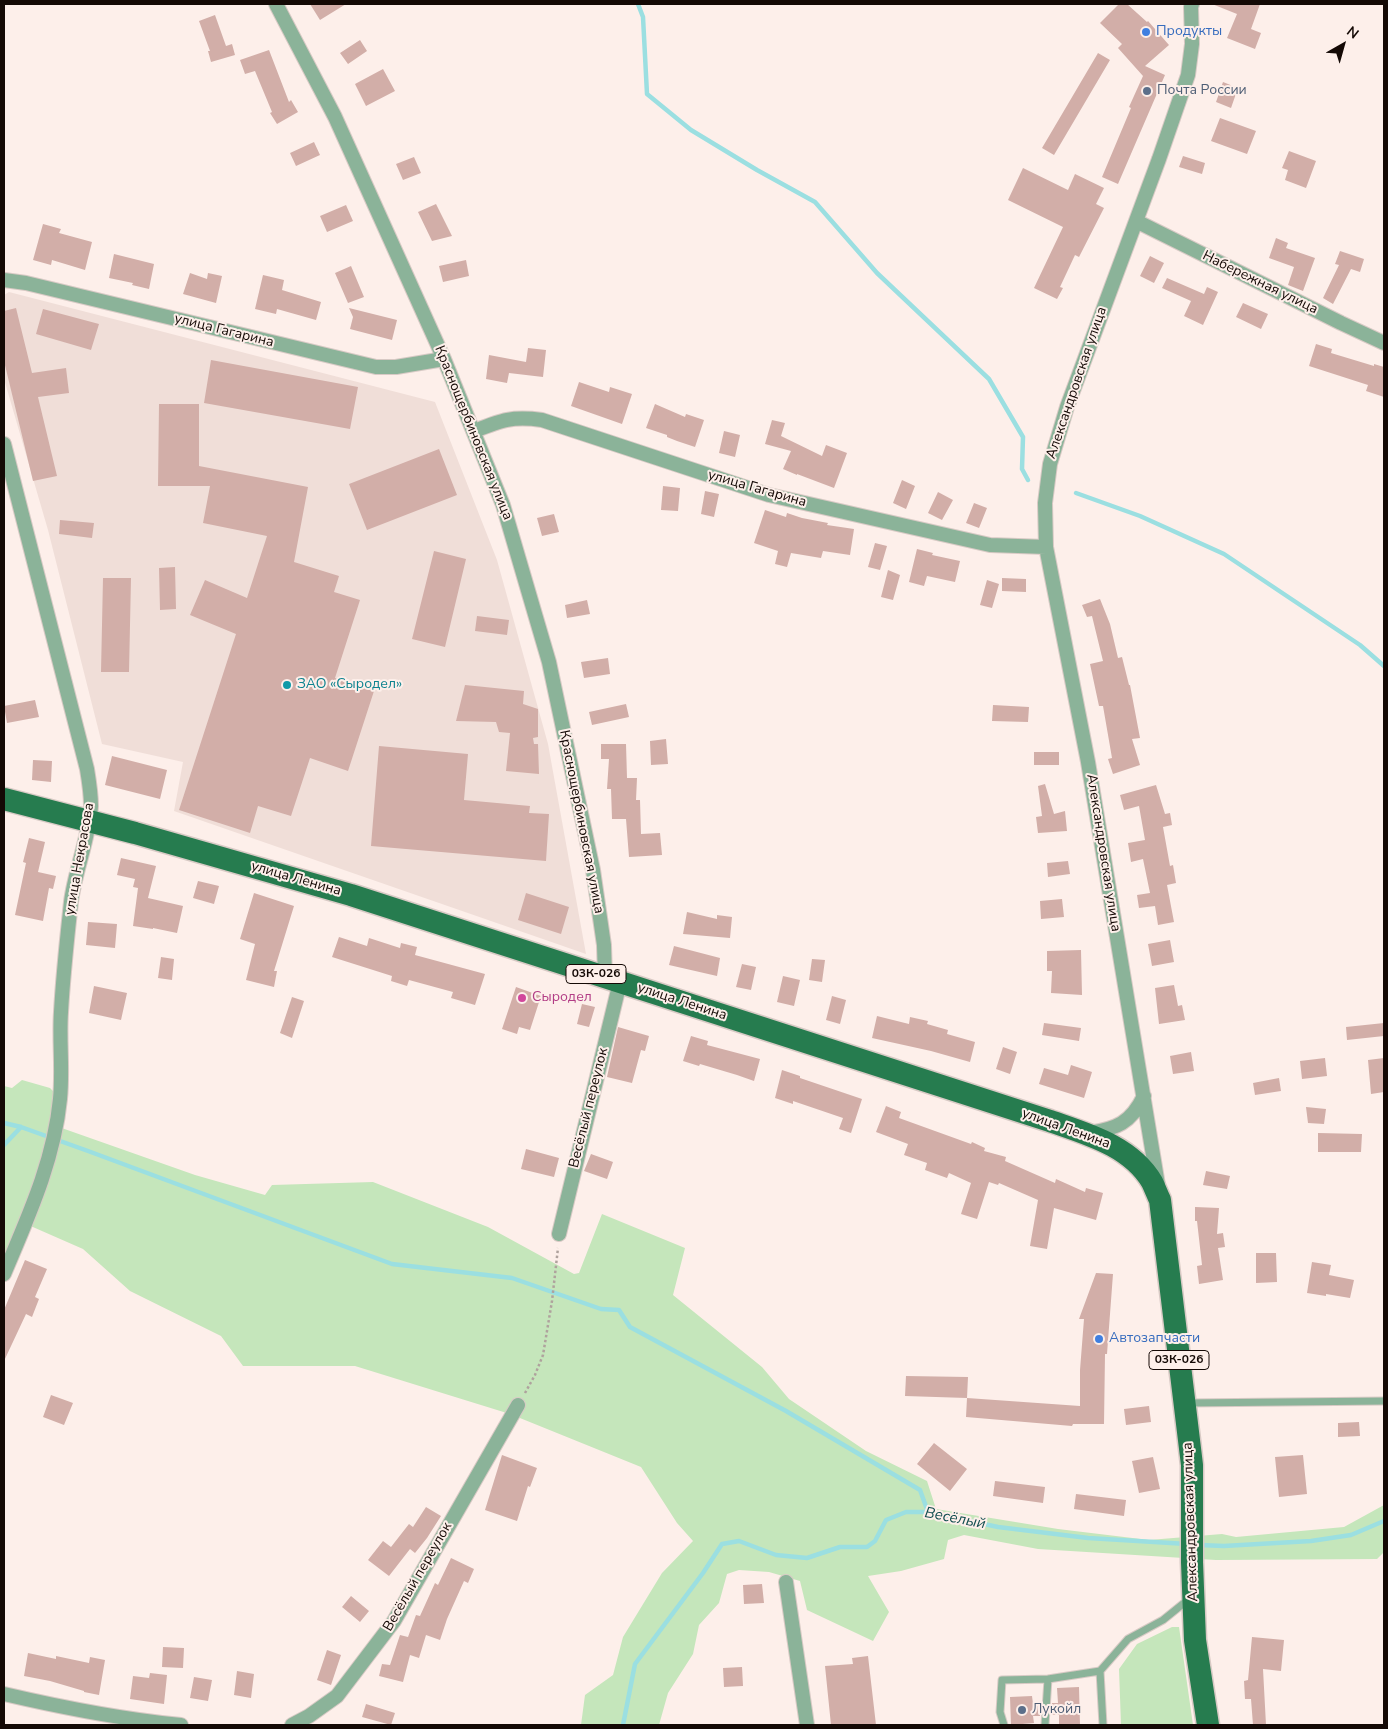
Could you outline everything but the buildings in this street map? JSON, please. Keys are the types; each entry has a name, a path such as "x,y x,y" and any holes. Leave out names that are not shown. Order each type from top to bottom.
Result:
{"main road":[{"name":"улица Ленина","path":"4,799 189,848 351,895 1086,1134 1119,1149 1133,1160 1152,1182 1160,1200"},
{"name":"Александровская улица","path":"1160,1200 1192,1464 1192,1562 1195,1640 1208,1725"}],"street":[{"name":"Краснощербиновская улица","path":"276,4 335,117 444,359 503,505 549,662 593,870 604,945 613,980"},
{"name":"Александровская улица","path":"1160,1200 1088,762 1046,547 1045,503 1050,464 1067,407 1188,75 1192,44 1190,5"},
{"name":"Набережная улица","path":"1136,221 1384,343"},
{"name":"улица Гагарина","path":"4,280 26,283 376,367 396,367 444,359"},
{"name":"улица Гагарина","path":"474,431 508,418 542,420 768,495 990,545 1046,547"},
{"name":"улица Некрасова","path":"4,444 87,768 91,805 72,899 64,968 61,1013 60,1098 56,1126 48,1164 39,1191 4,1274"},
{"name":"Весёлый переулок","path":"559,1234 613,980"},
{"path":"1086,1134 1116,1127 1127,1121 1140,1105 1144,1096"},
{"name":"Весёлый переулок","path":"292,1725 309,1716 337,1696 394,1622 518,1405"},
{"path":"786,1582 807,1725"},
{"path":"4,1694 67,1709 127,1719 181,1725"}],"lane":[{"path":"1185,1403 1384,1401"},
{"path":"1004,1725 1000,1712 1002,1680 1048,1679 1100,1671 1128,1639 1162,1620 1193,1595"},
{"path":"1100,1671 1103,1725"},
{"path":"1044,1725 1048,1679"}],"path":[{"path":"518,1405 535,1375 543,1355 552,1301 559,1234"}],"shaded area":[{"path":"9,292 435,402 497,560 548,744 586,954 174,811 183,762 102,744 48,530 4,379 4,295"}],"green space":[{"path":"22,1080 50,1088 60,1098 56,1126 195,1175 265,1195 272,1185 373,1182 488,1227 574,1274 579,1273 602,1214 685,1248 673,1295 762,1367 789,1399 866,1451 927,1481 936,1509 1058,1529 1149,1540 1222,1534 1236,1537 1344,1527 1384,1505 1384,1552 1377,1559 1216,1560 1038,1549 964,1535 948,1540 944,1559 901,1571 868,1576 889,1612 873,1641 807,1610 800,1581 769,1572 739,1570 727,1574 719,1603 699,1625 693,1654 668,1693 659,1725 581,1725 585,1695 613,1675 623,1637 662,1573 693,1541 677,1523 641,1467 510,1414 355,1366 243,1366 221,1336 130,1291 83,1249 26,1224 4,1274 4,1086 12,1088"},
{"path":"1172,1627 1179,1627 1193,1725 1121,1725 1119,1669 1137,1644"}],"waterway":[{"path":"638,4 643,17 647,94 691,130 815,202 877,273 989,379 1023,437 1022,469 1028,480"},
{"path":"1076,493 1140,516 1224,554 1360,645 1384,666"},
{"path":"4,1123 21,1127 88,1151 392,1264 512,1278 601,1309 619,1310 630,1327 786,1411 920,1490 928,1512"},
{"path":"4,1145 21,1127"},
{"name":"Весёлый","path":"623,1725 635,1664 703,1573 722,1544 739,1541 776,1555 807,1558 840,1547 867,1547 875,1541 886,1520 906,1512 928,1512 998,1527 1088,1538 1187,1544"},
{"name":"Весёлый","path":"1199,1545 1224,1546 1311,1541 1351,1535 1384,1521"}],"place":[{"name":"Продукты","path":"1146,32"},
{"name":"Почта России","path":"1147,91"},
{"name":"ЗАО «Сыродел»","path":"287,685"},
{"name":"Сыродел","path":"522,998"},
{"name":"Автозапчасти","path":"1099,1339"},
{"name":"Лукойл","path":"1022,1710"}]}
